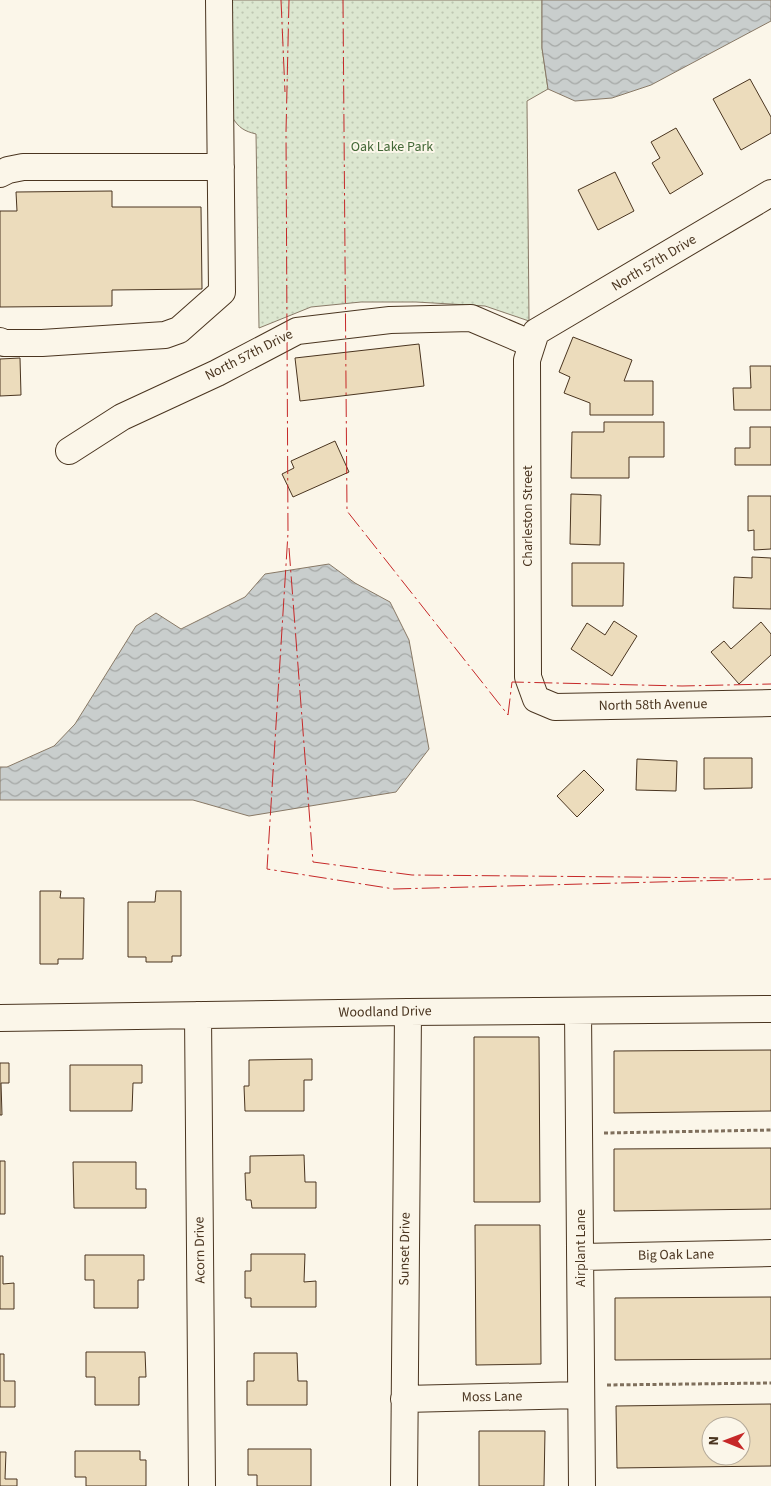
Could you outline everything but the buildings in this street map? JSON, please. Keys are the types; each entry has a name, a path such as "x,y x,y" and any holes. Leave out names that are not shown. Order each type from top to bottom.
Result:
{"street":[{"path":"0,341 4,343 42,343 165,335 179,330 222,292 219,0"},
{"path":"0,174 23,167 221,167"},
{"name":"North 57th Drive","path":"69,451 122,417 217,373 297,330 390,320 471,318 534,338 771,193"},
{"name":"Charleston Street","path":"534,338 528,360 528,677 536,699"},
{"name":"North 58th Avenue","path":"536,699 555,706 771,703"},
{"name":"Woodland Drive","path":"0,1018 771,1009"},
{"name":"Airplant Lane","path":"578,1011 582,1486"},
{"name":"Sunset Drive","path":"404,1486 408,1012"},
{"name":"Acorn Drive","path":"198,1015 202,1486"},
{"name":"Big Oak Lane","path":"581,1257 771,1253"},
{"name":"Moss Lane","path":"404,1399 581,1395"}],"path":[{"path":"604,1133 771,1130"},
{"path":"607,1385 771,1383"}],"green space":[{"name":"Oak Lake Park","path":"232,0 542,0 542,48 548,89 527,101 529,321 485,306 416,302 361,302 311,307 259,328 256,134 242,128 232,117"}],"water":[{"path":"542,0 771,0 771,21 651,85 612,98 575,101 548,89 542,48"},
{"path":"329,564 355,583 390,602 409,640 429,749 396,792 249,816 193,800 0,800 0,767 7,767 54,746 75,724 136,626 156,613 181,629 245,597 265,574"}],"power":[{"path":"281,0 285,92"},
{"path":"289,0 286,132 288,533 267,869 394,889 771,879"},
{"path":"343,0 347,511 508,715 512,682 682,686 771,684"},
{"path":"289,548 313,862 412,875 736,878"}]}
